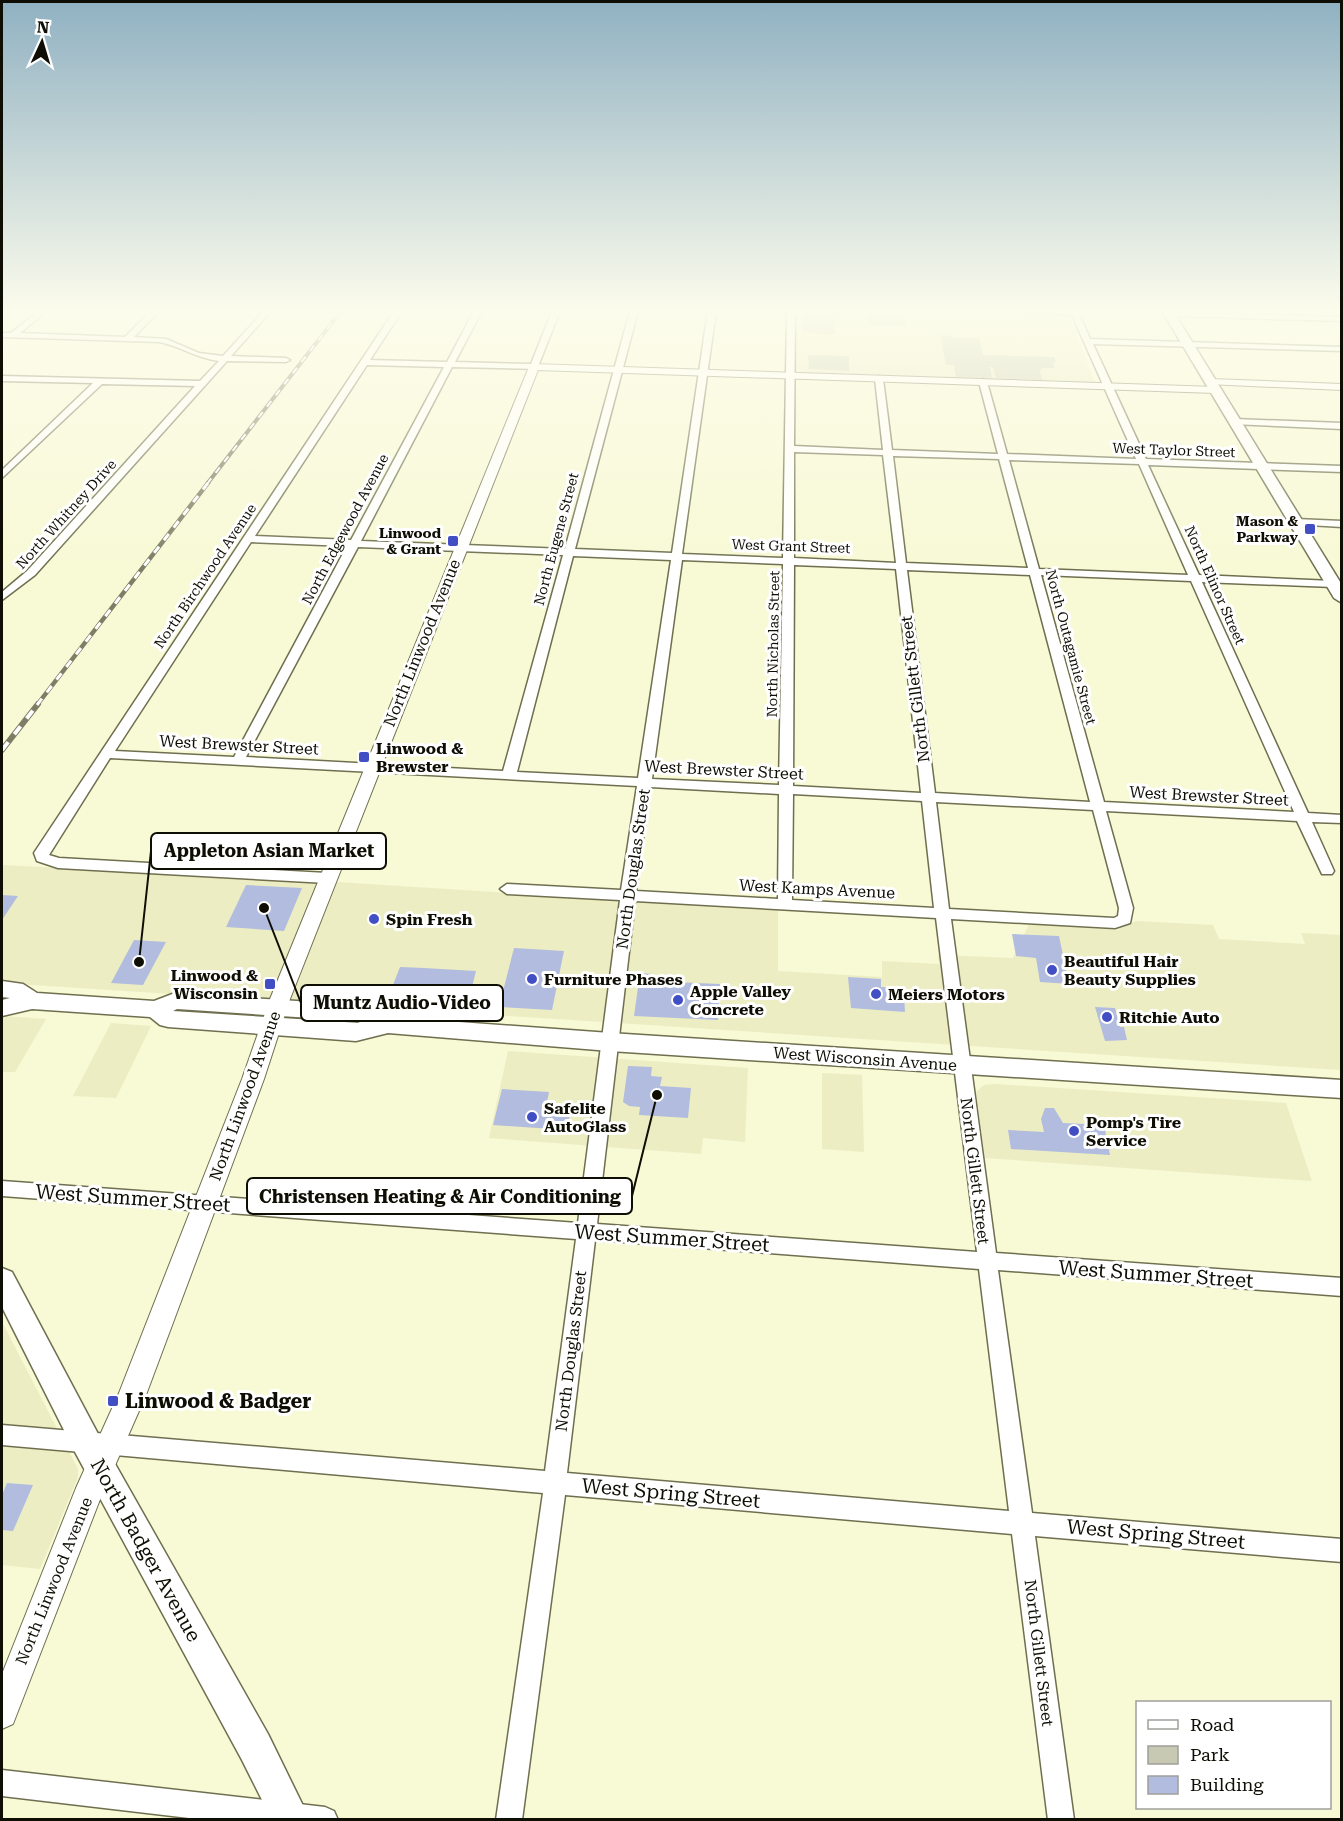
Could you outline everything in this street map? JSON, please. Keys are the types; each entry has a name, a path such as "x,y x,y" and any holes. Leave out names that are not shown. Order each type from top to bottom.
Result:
{"main road":[{"path":"1219,396 1338,590"},
{"name":"West Wisconsin Avenue","path":"2,990 15,990 32,1001"},
{"name":"West Wisconsin Avenue","path":"2,1008 32,1001 156,1009 168,1019 273,1017 356,1032 388,1026 1341,1089"},
{"name":"North Badger Avenue","path":"2,1280 98,1451 291,1817"}],"street":[{"path":"2,475 84,396"},
{"name":"North Whitney Drive","path":"2,597 31,573 191,396"},
{"name":"North Birchwood Avenue","path":"327,878 58,863 42,858 41,851 342,396"},
{"name":"North Edgewood Avenue","path":"238,761 433,396"},
{"name":"North Linwood Avenue","path":"2,1713 98,1451 132,1395 254,1079 273,1017 327,878 523,396"},
{"name":"North Eugene Street","path":"509,775 611,396"},
{"name":"North Douglas Street","path":"509,1820 555,1483 628,896 700,396"},
{"name":"North Nicholas Street","path":"785,905 790,396"},
{"name":"North Gillett Street","path":"881,396 961,1065 1061,1820"},
{"name":"North Outagamie Street","path":"987,396 1126,908 1125,919"},
{"name":"North Elinor Street","path":"1113,396 1327,871"},
{"path":"1235,422 1341,426"},
{"name":"West Taylor Street","path":"790,449 1341,469"},
{"path":"1296,522 1341,524"},
{"name":"West Grant Street","path":"247,539 1196,579 1338,590"},
{"name":"West Brewster Street","path":"105,754 1341,819"},
{"name":"West Kamps Avenue","path":"507,889 1108,923 1125,919"},
{"name":"West Summer Street","path":"2,1190 1341,1287"},
{"name":"West Spring Street","path":"2,1434 98,1451 555,1483 1341,1551"},
{"path":"2,1784 325,1820"}],"shaded area":[{"path":"2,865 337,882 778,910 778,971 882,977 882,961 939,964 938,955 1013,958 1029,924 1117,930 1136,921 1213,925 1219,939 1305,944 1301,933 1341,935 1341,1070 2,983"},
{"path":"2,1016 46,1019 15,1072 2,1072"},
{"path":"111,1023 151,1026 116,1098 73,1096"},
{"path":"508,1051 748,1068 745,1142 703,1138 701,1154 489,1138"},
{"path":"822,1073 862,1075 864,1152 822,1149"},
{"path":"984,1085 1286,1103 1312,1181 985,1158 976,1092"},
{"path":"2,1322 78,1469 78,1477 40,1569 2,1565"}],"building":[{"path":"246,885 302,888 284,931 226,927"},
{"path":"2,895 18,896 2,920"},
{"name":"Beautiful Hair Beauty Supplies","path":"1012,934 1059,936 1069,984 1040,982 1036,958 1016,956"},
{"path":"134,940 166,942 143,985 111,983"},
{"name":"Furniture Phases","path":"514,948 564,951 552,1010 499,1007"},
{"path":"400,967 476,971 470,995 391,990"},
{"name":"Apple Valley Concrete","path":"640,973 652,974 651,981 720,984 718,1020 634,1016"},
{"name":"Meiers Motors","path":"848,977 881,979 881,987 901,988 901,995 904,995 905,1012 851,1008"},
{"name":"Ritchie Auto","path":"1095,1007 1115,1008 1120,1027 1124,1027 1127,1040 1105,1041"},
{"path":"628,1066 652,1067 651,1076 662,1077 660,1086 691,1088 688,1118 639,1115 640,1107 629,1106 623,1102"},
{"name":"Safelite AutoGlass","path":"502,1089 549,1092 546,1107 571,1109 567,1130 493,1125"},
{"name":"Pomp's Tire Service","path":"1045,1108 1054,1108 1063,1123 1104,1125 1110,1155 1011,1149 1008,1130 1044,1132 1041,1119"},
{"path":"7,1483 33,1485 13,1531 2,1530 2,1495"}],"railway":[{"path":"207,484 275,396"},
{"path":"37,705 208,483"},
{"path":"2,750 38,704"}],"place":[{"name":"Mason & Parkway","path":"1310,529"},
{"name":"Linwood & Grant","path":"453,541"},
{"name":"Linwood & Brewster","path":"364,757"},
{"name":"Muntz Audio-Video","path":"264,908"},
{"name":"Spin Fresh","path":"374,919"},
{"name":"Appleton Asian Market","path":"139,962"},
{"name":"Beautiful Hair Beauty Supplies","path":"1052,970"},
{"name":"Furniture Phases","path":"532,979"},
{"name":"Linwood & Wisconsin","path":"270,984"},
{"name":"Meiers Motors","path":"876,994"},
{"name":"Apple Valley Concrete","path":"678,1000"},
{"name":"Ritchie Auto","path":"1107,1017"},
{"name":"Christensen Heating & Air Conditioning","path":"657,1095"},
{"name":"Safelite AutoGlass","path":"532,1117"},
{"name":"Pomp's Tire Service","path":"1074,1131"},
{"name":"Linwood & Badger","path":"113,1401"}]}
